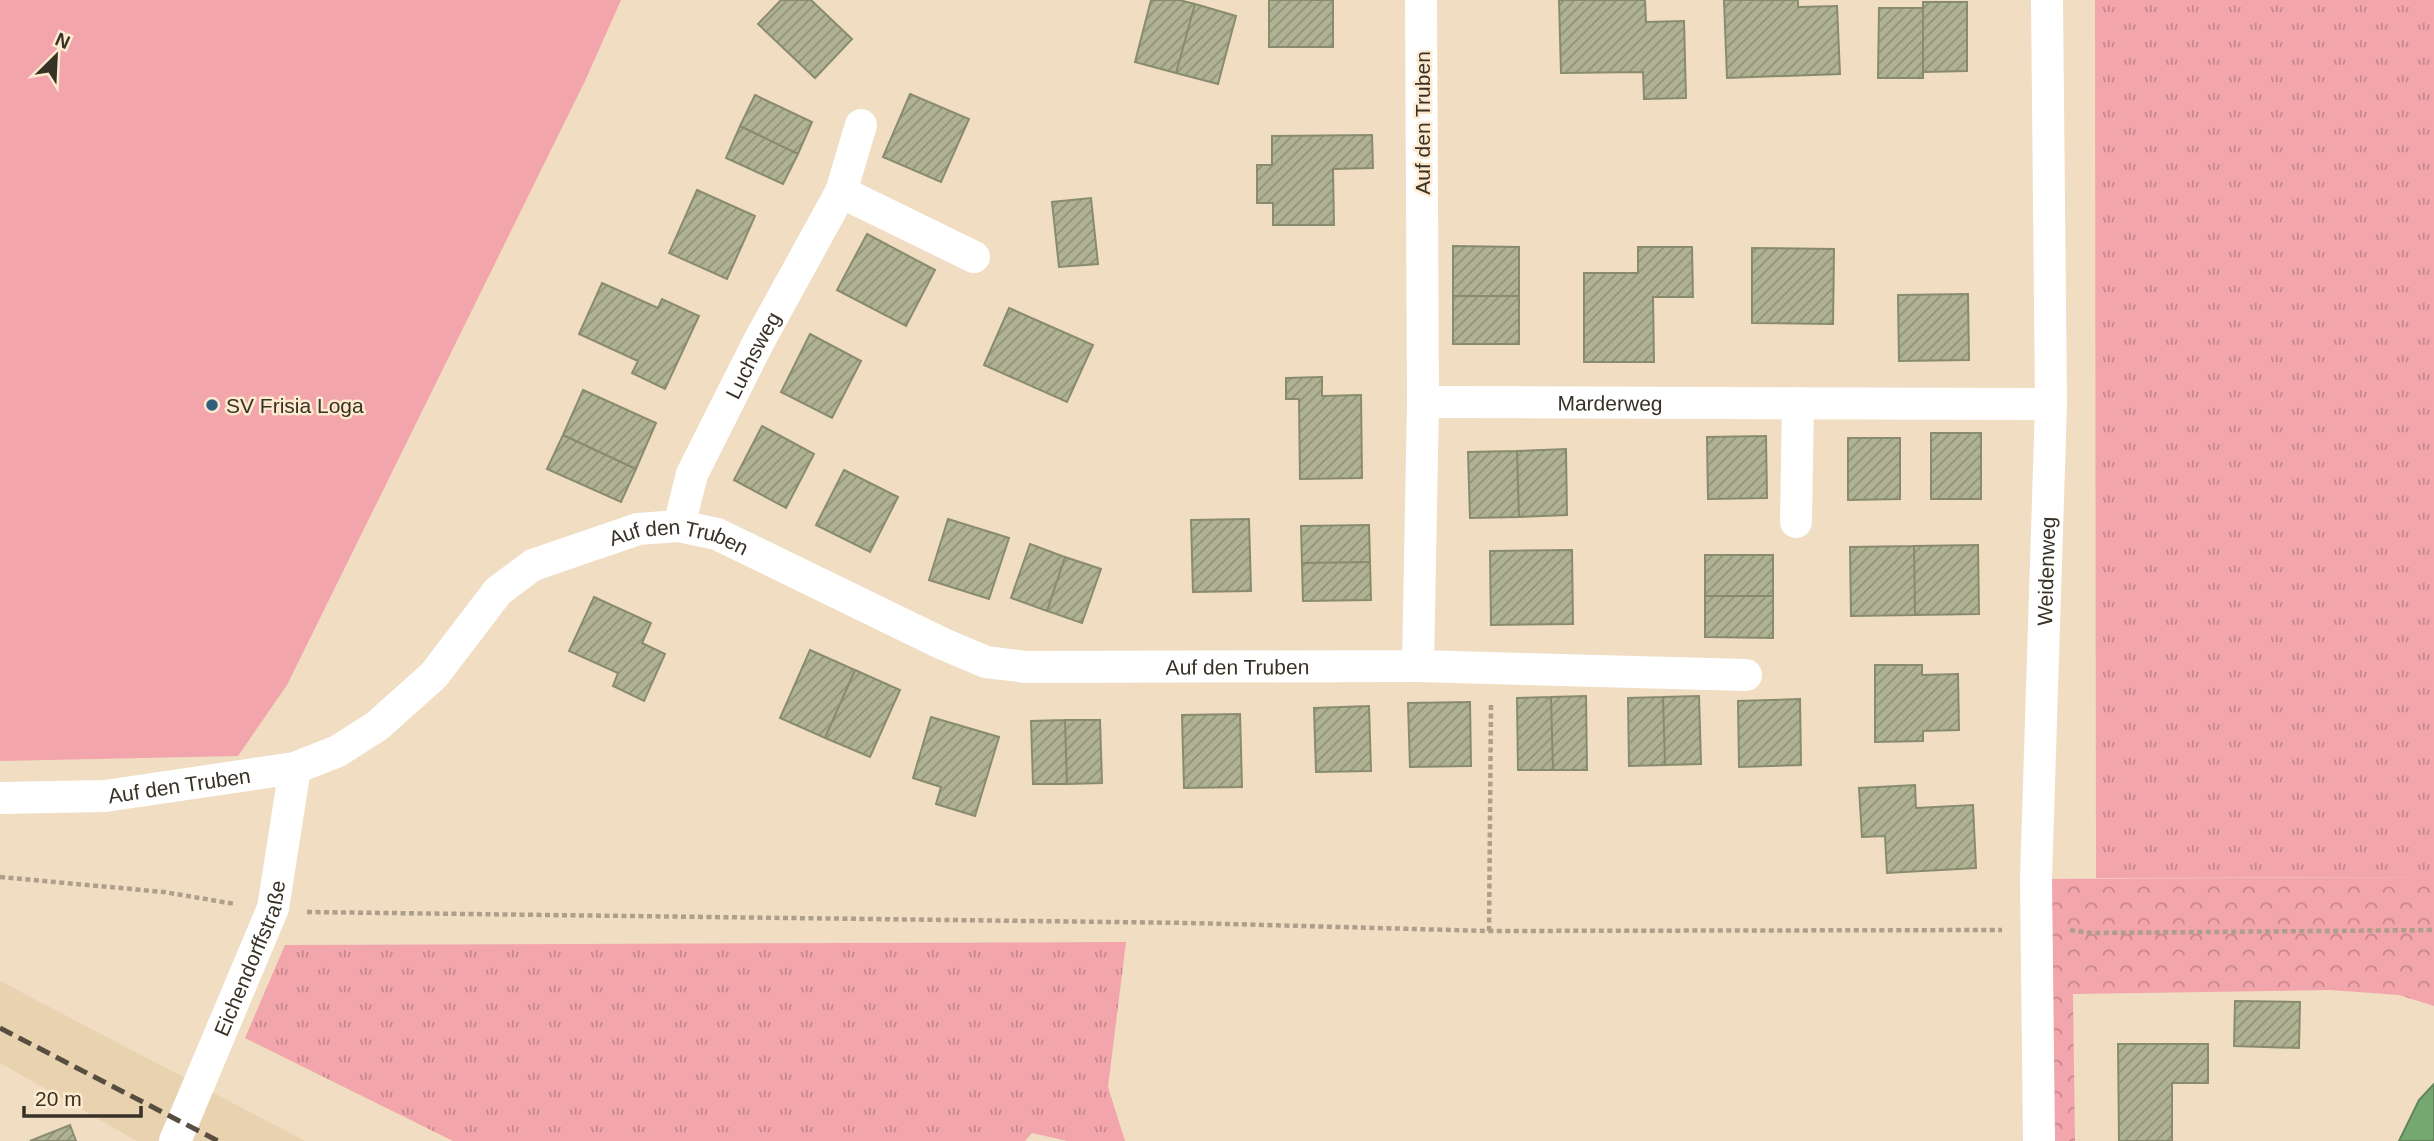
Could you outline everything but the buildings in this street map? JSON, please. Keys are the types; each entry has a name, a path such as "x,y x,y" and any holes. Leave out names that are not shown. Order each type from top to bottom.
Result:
{"street":[{"name":"Auf den Truben","path":"1418,666 1423,402 1421,0"},
{"name":"Weidenweg","path":"2039,1141 2036,926 2051,404 2048,0"},
{"name":"Luchsweg","path":"679,526 692,474 758,341 841,192 861,125"},
{"path":"841,192 974,257"},
{"name":"Marderweg","path":"1423,402 2051,404"},
{"path":"1796,522 1798,403"},
{"name":"Auf den Truben","path":"0,798 105,796 295,768 338,751 377,726 434,675 498,591 533,565 638,529 679,526 717,534 941,643 986,662 1026,667 1418,666 1492,671 1746,675"},
{"name":"Eichendorffstraße","path":"175,1141 273,908 295,768"}],"path":[{"path":"1489,931 1492,671"},
{"path":"0,877 164,892 310,912 1191,923 1489,931 1988,932 2036,926 2091,933 2434,930"}],"shaded area":[{"path":"0,981 305,1141 137,1141 0,1063"},
{"path":"2434,1084 2434,1141 2399,1141 2419,1100"}],"green space":[{"name":"SV Frisia Loga","path":"0,0 621,0 585,81 287,685 238,756 0,761"},
{"path":"2095,0 2434,0 2434,877 2096,878"},
{"path":"2434,877 2434,1006 2399,995 2330,990 2073,994 2075,1141 2039,1141 2036,879"},
{"path":"1126,942 1108,1087 1125,1141 1067,1141 1032,1133 1025,1141 453,1141 245,1038 285,945"}],"railway":[{"path":"0,1028 218,1141"}],"place":[{"name":"SV Frisia Loga","path":"212,405"}]}
